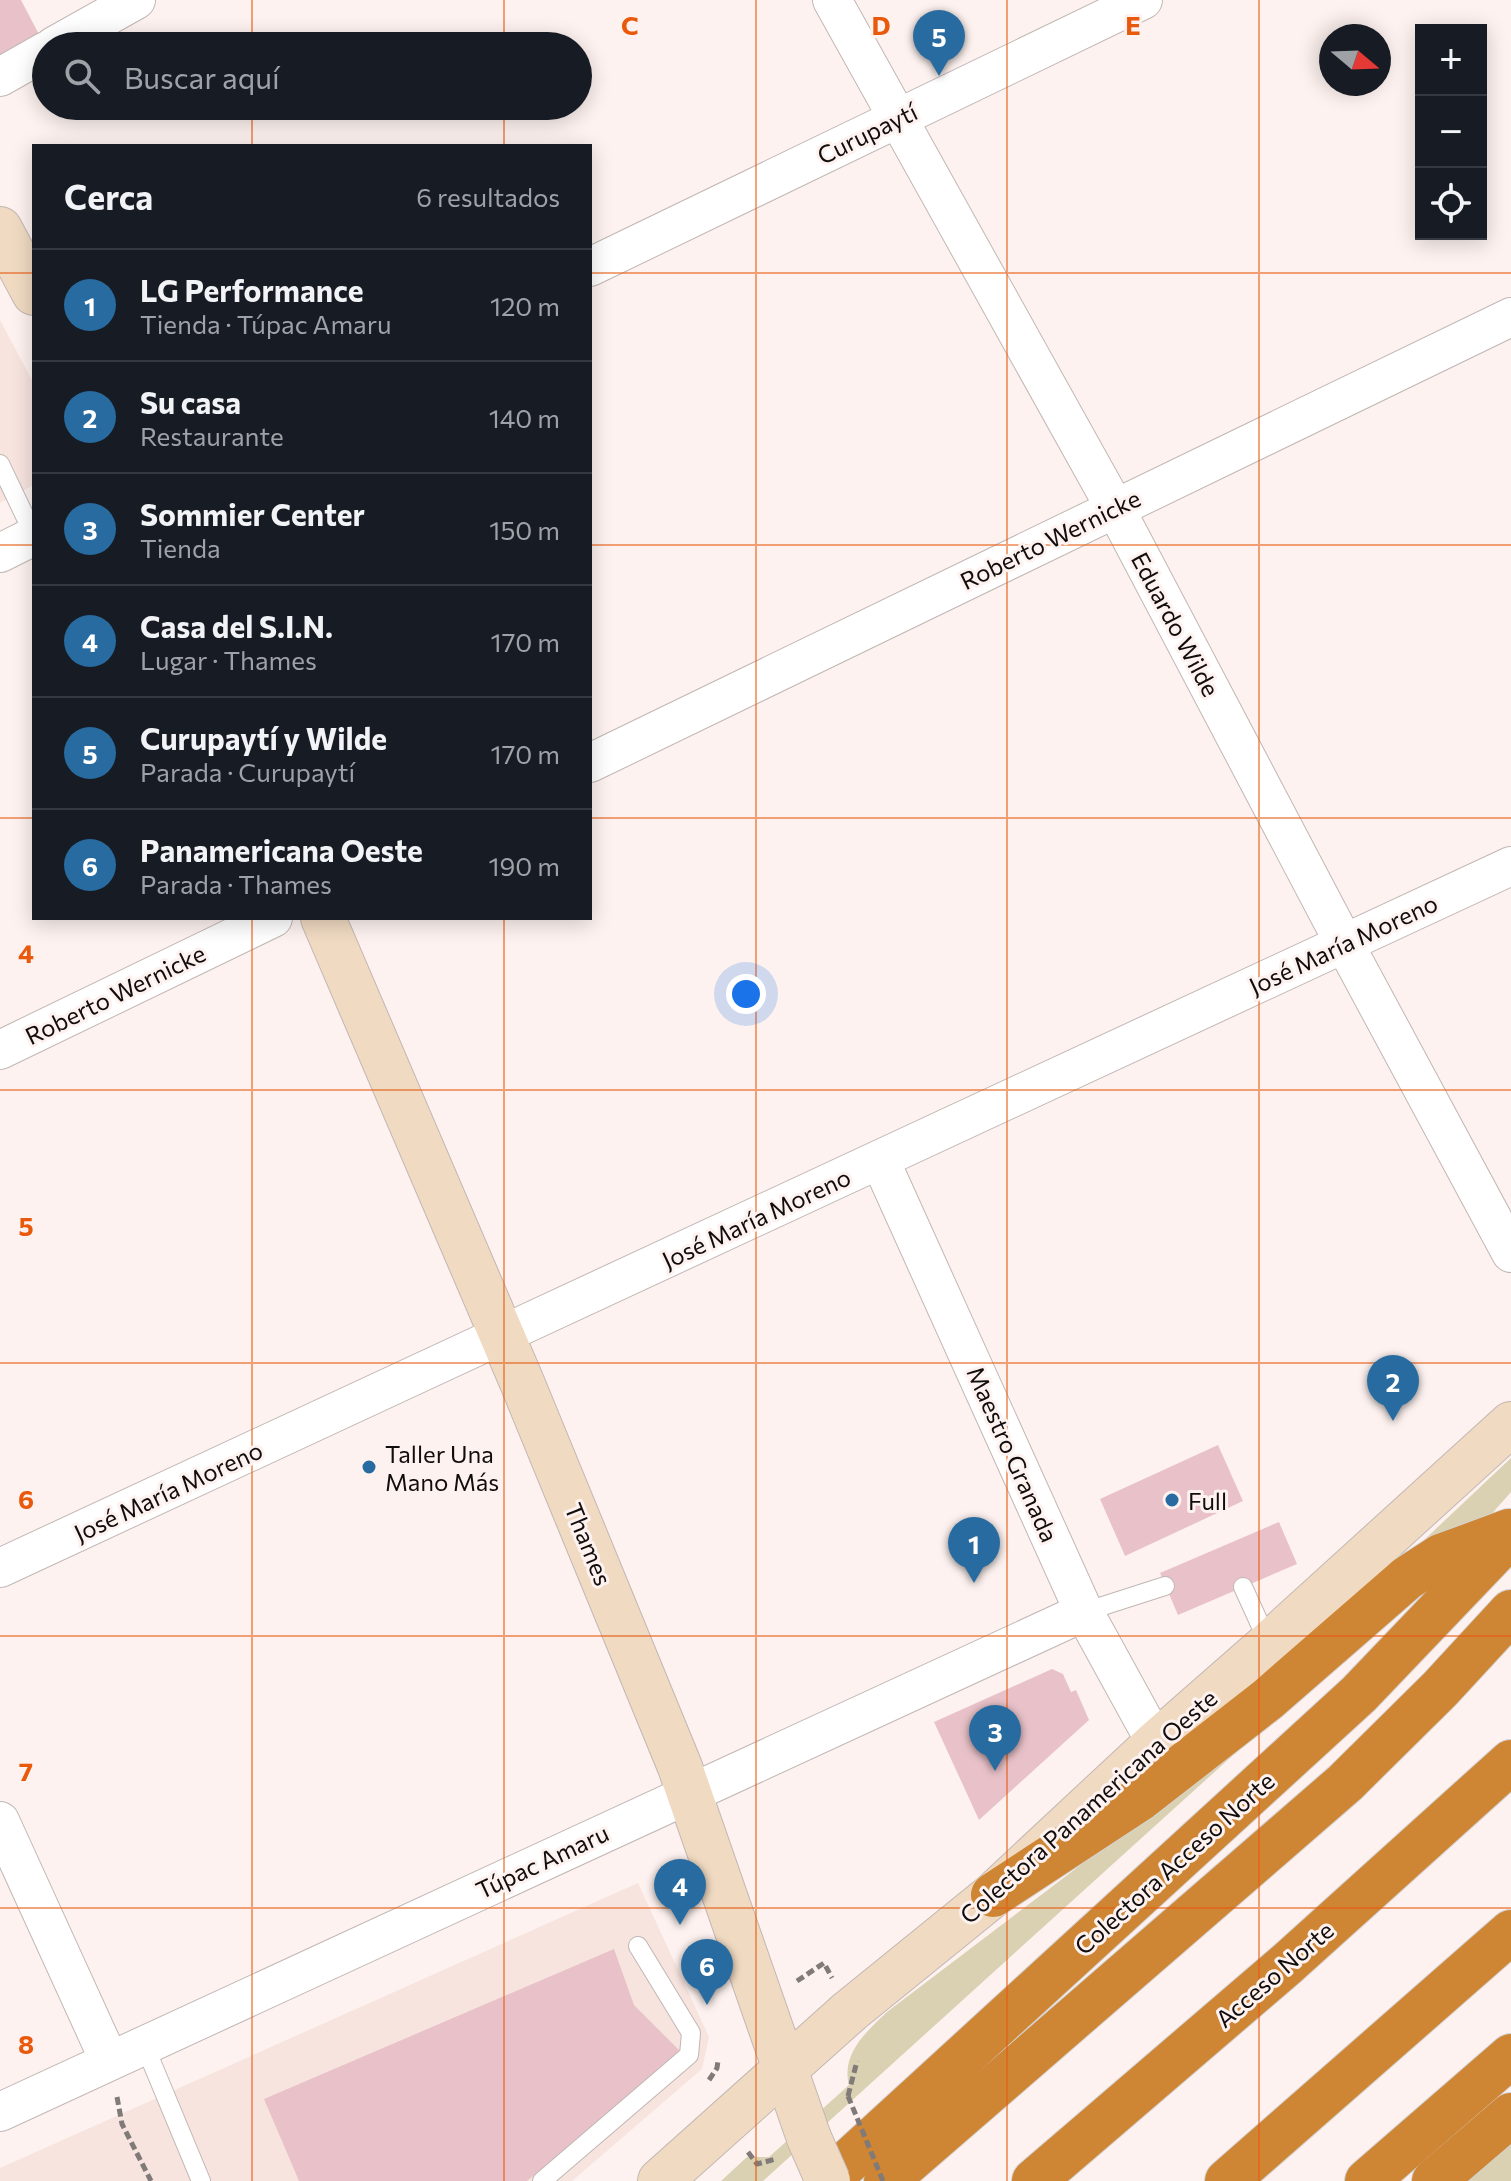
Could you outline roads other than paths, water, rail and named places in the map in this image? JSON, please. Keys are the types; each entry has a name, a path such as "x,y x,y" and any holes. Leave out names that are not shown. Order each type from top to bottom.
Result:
{"highway":[{"path":"993,1895 1141,1798 1268,1699 1407,1578 1441,1556 1511,1532"},
{"name":"Colectora Acceso Norte","path":"827,2181 1359,1694 1511,1532"},
{"path":"884,2181 1345,1783 1440,1689 1511,1612"},
{"name":"Acceso Norte","path":"1034,2181 1288,1963 1511,1762"},
{"path":"1227,2181 1511,1932"},
{"path":"1367,2181 1511,2056"},
{"path":"1434,2181 1511,2115"}],"street":[{"path":"79,32 136,0"},
{"name":"Eduardo Wilde","path":"832,0 1115,508 1511,1253"},
{"name":"Curupaytí","path":"592,266 1143,0"},
{"path":"0,77 32,59"},
{"path":"0,229 32,289"},
{"name":"Roberto Wernicke","path":"592,762 1511,317"},
{"path":"0,553 32,537"},
{"name":"José María Moreno","path":"0,1568 1511,866"},
{"name":"Roberto Wernicke","path":"0,1050 269,920"},
{"name":"Thames","path":"324,920 690,1793 809,2138 827,2181"},
{"name":"Maestro Granada","path":"880,1160 1084,1612 1156,1743"},
{"name":"Colectora Panamericana Oeste","path":"660,2181 850,2011 993,1895 1156,1743 1511,1424"},
{"name":"Túpac Amaru","path":"0,2112 1084,1612"},
{"path":"0,1821 109,2060"}],"lane":[{"path":"0,464 32,532"},
{"path":"1084,1612 1165,1586"},
{"path":"1243,1587 1269,1644"},
{"path":"542,2181 689,2055 691,2033 638,1946"},
{"path":"144,2044 201,2181"}],"place":[{"name":"Curupaytí y Wilde","path":"939,76"},
{"name":"Su casa","path":"1393,1421"},
{"name":"Taller Una Mano Más","path":"369,1467"},
{"name":"Full","path":"1172,1500"},
{"name":"LG Performance","path":"974,1583"},
{"name":"Sommier Center","path":"995,1771"},
{"name":"Casa del S.I.N.","path":"680,1925"},
{"name":"Panamericana Oeste","path":"707,2005"}]}
